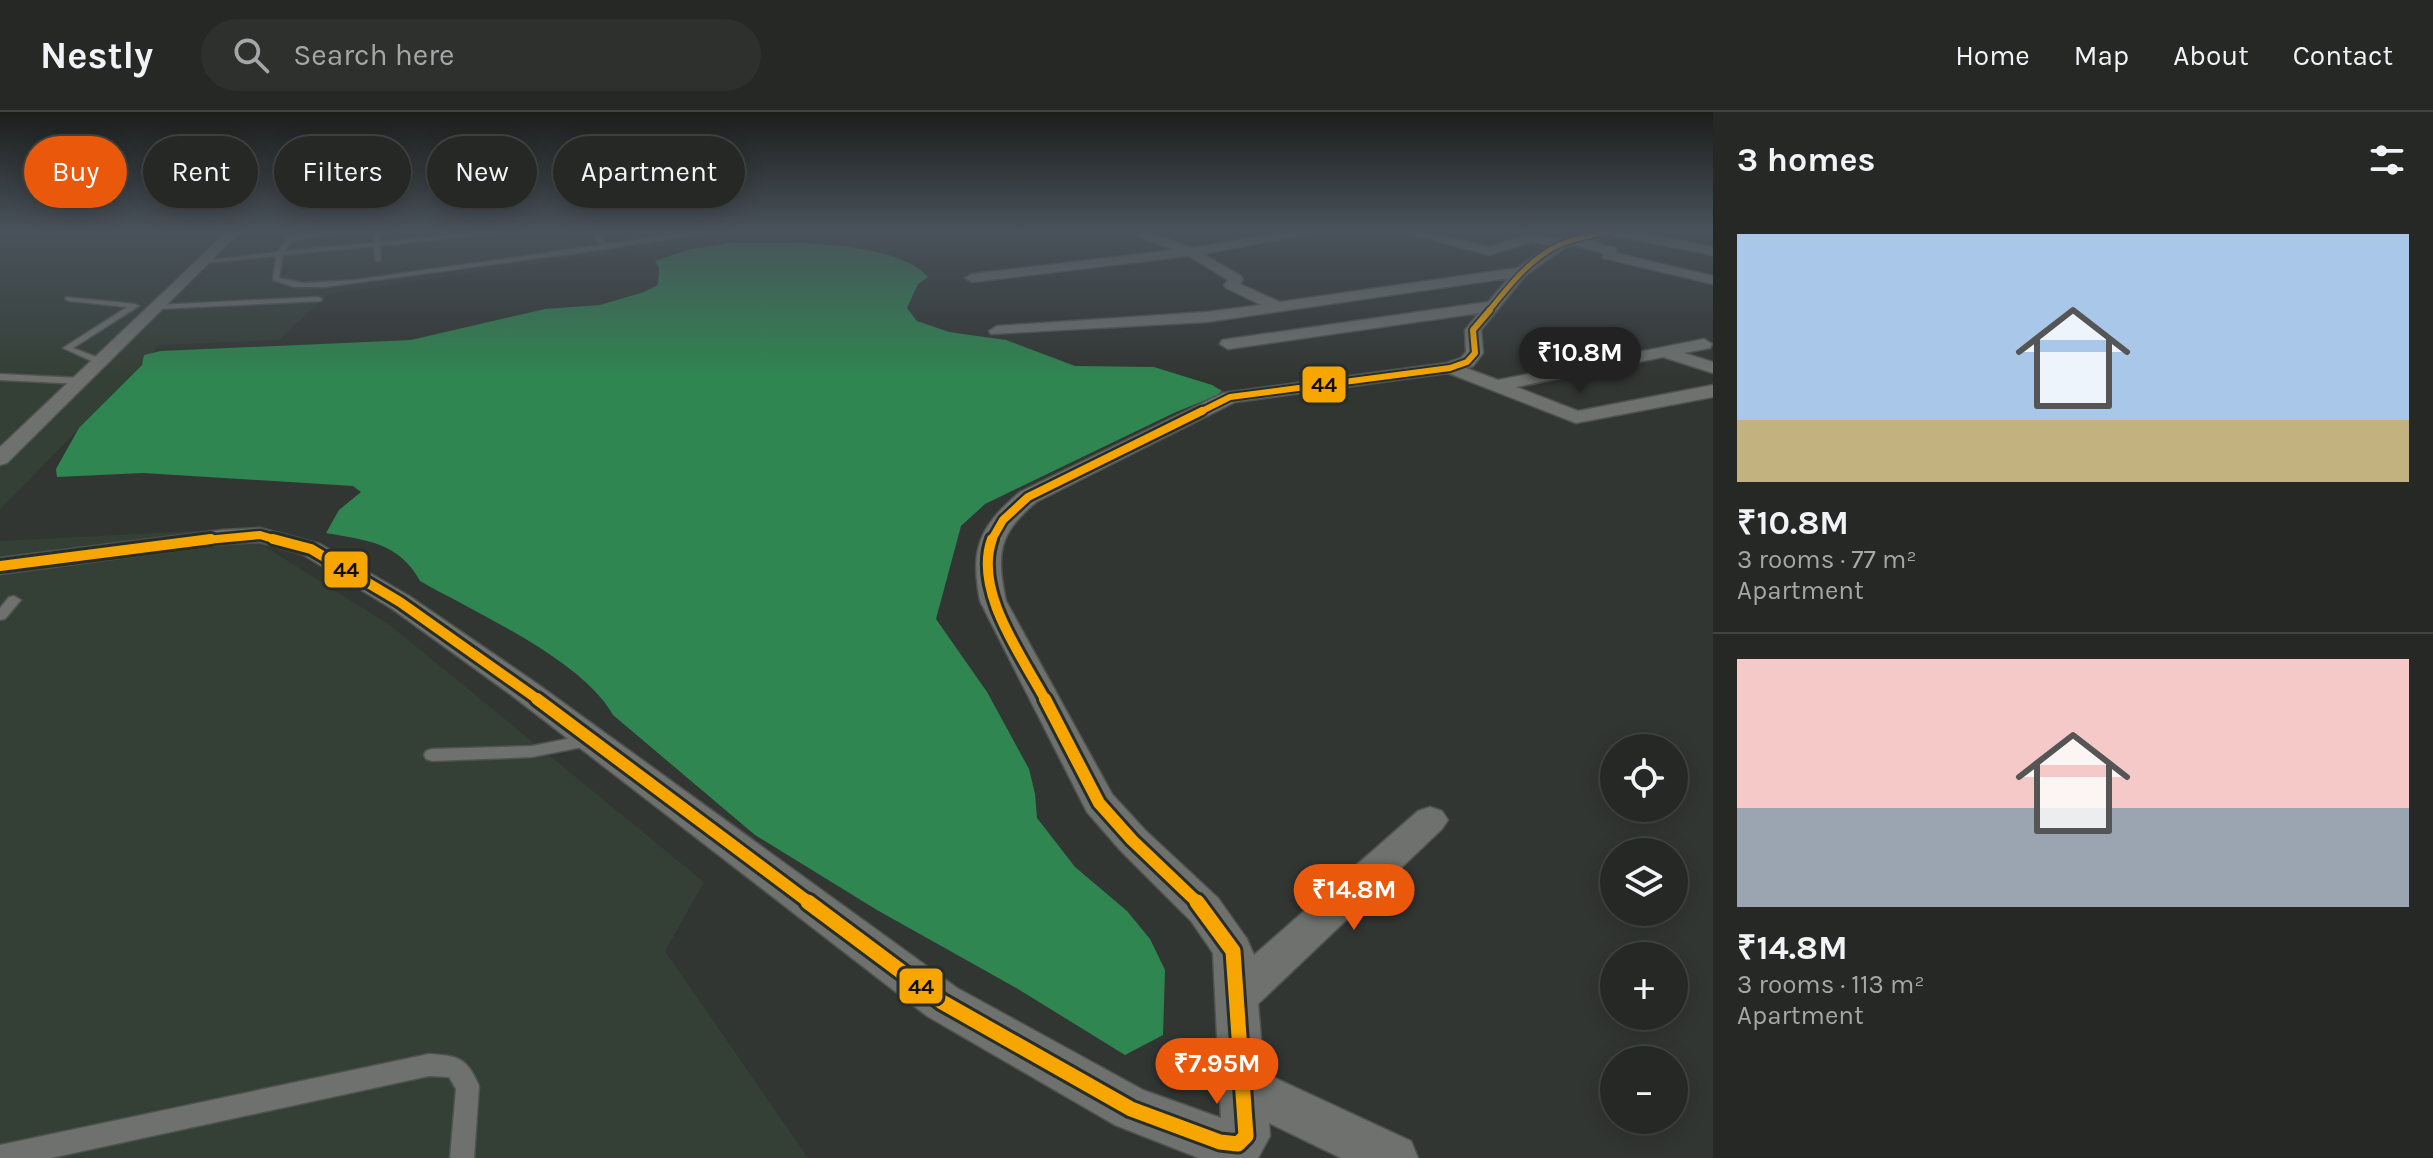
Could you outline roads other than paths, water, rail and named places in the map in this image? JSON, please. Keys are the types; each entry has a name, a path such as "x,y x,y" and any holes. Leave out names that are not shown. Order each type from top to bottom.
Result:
{"street":[{"path":"0,459 186,279"},
{"path":"997,287 1066,279"},
{"path":"1236,279 1231,285 1276,306"},
{"path":"997,331 1145,322 1472,279"},
{"path":"0,566 223,537 260,535 311,549 400,602 592,740 942,1002 1131,1109 1239,1151 1246,1136 1233,951 1220,925 1117,827 1099,803 993,601 985,566 990,540 1004,517 1028,497 1230,397 1450,368 1467,362 1475,353 1473,330 1515,279"},
{"path":"1228,344 1493,306"},
{"path":"1496,386 1704,344"},
{"path":"1665,352 1713,368"},
{"path":"1450,368 1576,417 1713,391"},
{"path":"1236,997 1430,820"},
{"path":"1243,1087 1394,1158"}],"lane":[{"path":"275,279 284,283 310,285 378,279"},
{"path":"69,299 135,306 68,345 69,350 101,362"},
{"path":"157,307 318,299"},
{"path":"0,377 81,381"},
{"path":"0,616 14,600"},
{"path":"432,755 517,754 561,749 592,740"},
{"path":"0,1157 429,1065 455,1067 468,1086 462,1158"}]}
